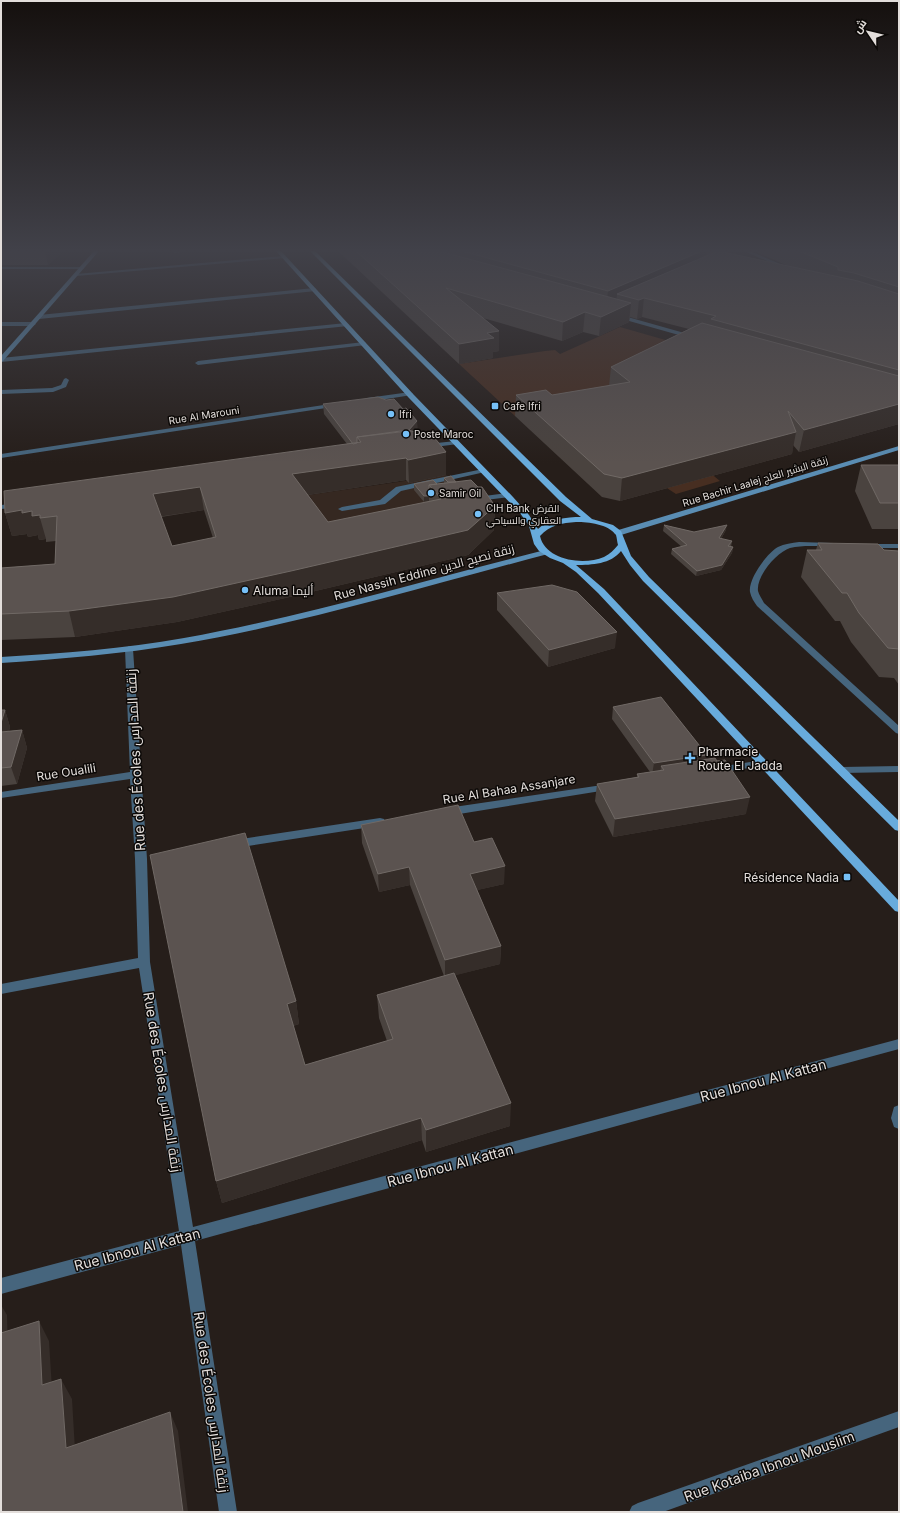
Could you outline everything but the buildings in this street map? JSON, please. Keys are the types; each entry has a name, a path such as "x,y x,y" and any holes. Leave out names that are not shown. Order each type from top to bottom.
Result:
{"main road":[{"path":"343,322 456,443 508,495 528,518 536,535 536,541 539,547 545,552 566,560 577,562 602,560 615,554 622,545"},
{"path":"383,322 563,499 591,521 611,528 618,533 622,545 635,567 646,579 899,827"},
{"path":"536,535 540,530 556,522 568,520 591,521"},
{"path":"566,560 601,591 899,908"}],"street":[{"path":"1,360 35,322"},
{"path":"637,322 696,338"},
{"path":"1,324 33,324"},
{"path":"1,360 346,325"},
{"path":"198,363 364,344"},
{"path":"1,392 53,390 64,386 66,380"},
{"path":"361,401 410,394"},
{"name":"Rue Al Marouni","path":"1,456 345,403"},
{"path":"421,447 456,443"},
{"name":"Rue Bachir Laalej زنقة البشير العلج","path":"618,533 899,448"},
{"path":"342,510 382,502 399,489 438,483 483,471"},
{"path":"471,500 508,495"},
{"path":"1,507 24,504"},
{"path":"840,545 810,544 782,549 773,555 764,567 757,578 754,591 760,604 899,731"},
{"path":"862,545 899,546"},
{"name":"Rue Nassih Eddine زنقة نصيح الدين","path":"1,660 129,649 176,642 299,616 545,552"},
{"name":"Rue des Écoles زنقة المدارس","path":"129,649 135,775 145,858 144,962 187,1235 228,1512"},
{"path":"708,772 763,763"},
{"path":"842,770 899,769"},
{"name":"Rue Oualili","path":"1,795 135,775"},
{"name":"Rue Al Bahaa Assanjare","path":"440,813 621,785"},
{"path":"228,846 393,820"},
{"path":"1,989 144,962"},
{"name":"Rue Ibnou Al Kattan","path":"1,1286 899,1044"},
{"path":"899,1111 899,1123"},
{"name":"Rue Kotaiba Ibnou Mouslim","path":"638,1512 899,1419"}],"shaded area":[{"path":"620,327 690,347 687,454 720,481 676,494 545,411 515,416 459,364 555,350 560,354"},
{"path":"446,475 481,510 327,523 309,495"}],"place":[{"name":"Cafe Ifri","path":"495,406"},
{"name":"Ifri","path":"391,414"},
{"name":"Poste Maroc","path":"406,434"},
{"name":"Samir Oil","path":"431,493"},
{"name":"CIH Bank القرض العقاري والسياحي","path":"478,514"},
{"name":"Aluma أليما","path":"245,590"},
{"name":"Pharmacie Route El Jadda","path":"690,758"},
{"name":"Résidence Nadia","path":"847,877"}]}
